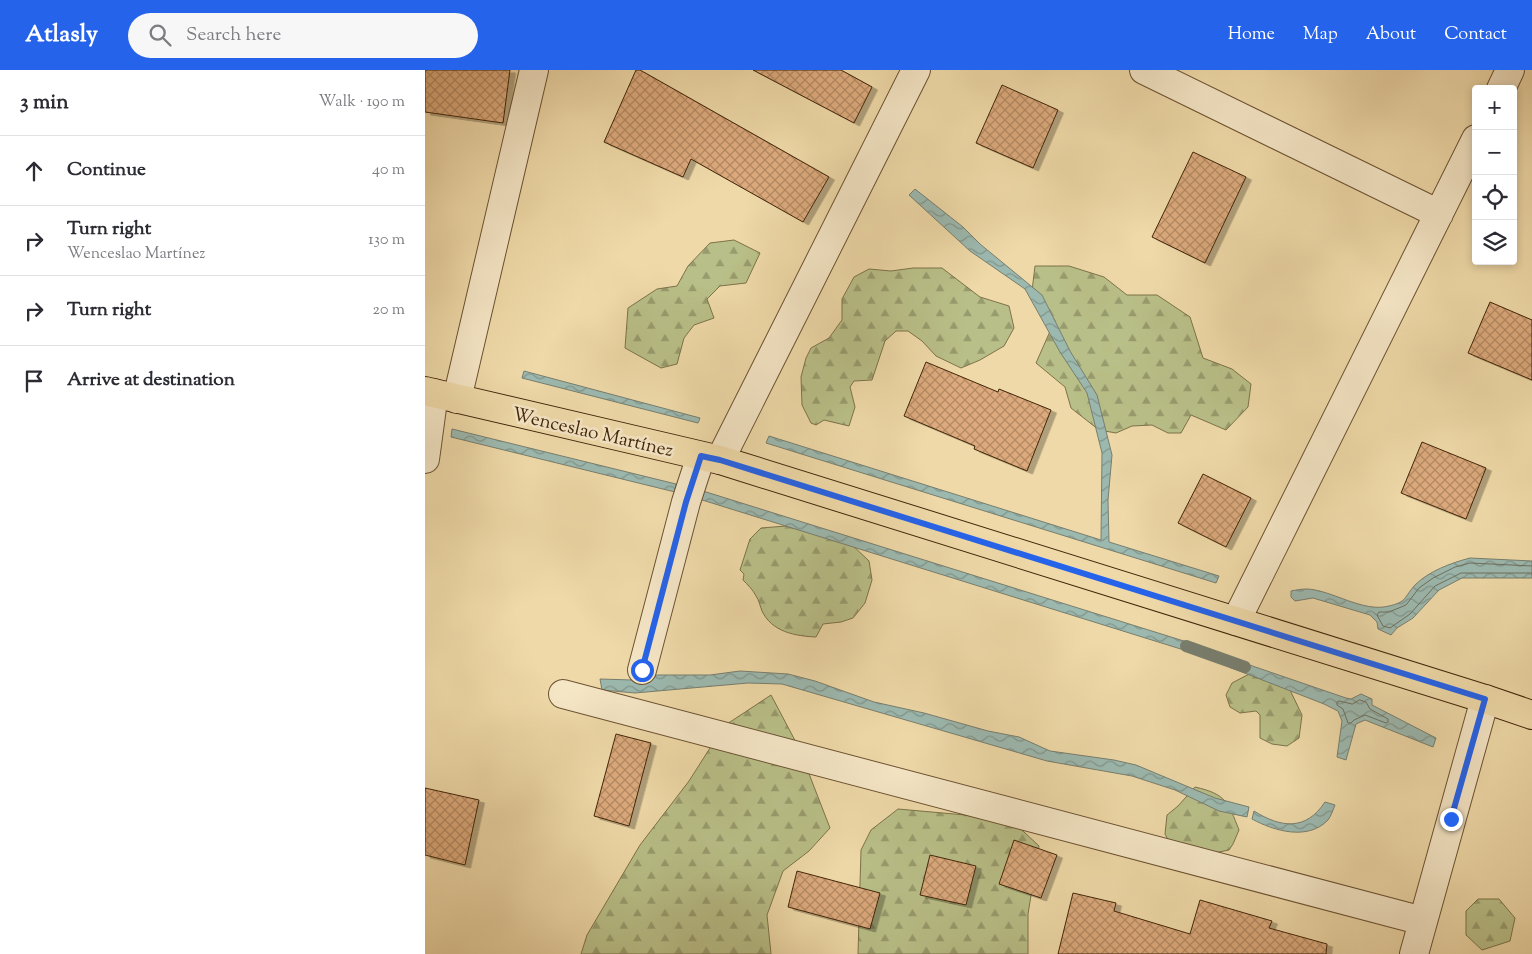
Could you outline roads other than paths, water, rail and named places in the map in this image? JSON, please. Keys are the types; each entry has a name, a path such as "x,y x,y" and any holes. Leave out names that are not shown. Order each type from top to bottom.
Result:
{"main road":[{"name":"Wenceslao Martínez","path":"439,395 711,458 1532,715"}],"street":[{"path":"425,459 439,395 534,70"},
{"path":"642,670 686,502 917,70"},
{"path":"1144,70 1439,214"},
{"path":"1503,85 1510,70"},
{"path":"1236,621 1472,147"},
{"path":"563,694 1423,921"},
{"path":"1414,954 1485,699"}],"water":[{"path":"915,189 963,227 980,244 1042,295 1070,351 1097,395 1112,455 1108,500 1109,542 1219,576 1216,583 766,443 769,436 1101,540 1102,453 1087,393 1060,352 1025,289 970,251 909,195"},
{"path":"524,371 700,418 698,423 522,378"},
{"path":"452,429 676,484 675,492 451,437"},
{"path":"703,491 1203,647 1200,655 699,499"},
{"path":"1470,558 1532,561 1532,578 1462,578 1439,590 1413,618 1397,628 1391,635 1378,629 1377,622 1370,615 1313,598 1295,601 1291,597 1291,591 1307,589 1317,590 1358,604 1379,607 1389,606 1405,599 1415,585 1427,576 1448,565"},
{"path":"1232,659 1346,698 1351,699 1361,694 1372,699 1372,705 1436,738 1433,747 1365,720 1356,724 1346,760 1337,757 1342,721 1338,711 1229,667"},
{"path":"740,671 788,674 815,681 874,702 1019,737 1050,751 1136,765 1215,798 1249,807 1247,817 1219,811 1175,790 1132,776 1047,761 782,684 748,683 635,693 602,690 600,679 632,680 657,675 710,675"},
{"path":"1325,802 1335,805 1330,817 1320,826 1311,830 1291,832 1280,830 1252,819 1254,811 1274,821 1292,824 1301,822 1310,818"}],"waterway":[{"path":"1186,646 1245,667"}]}
